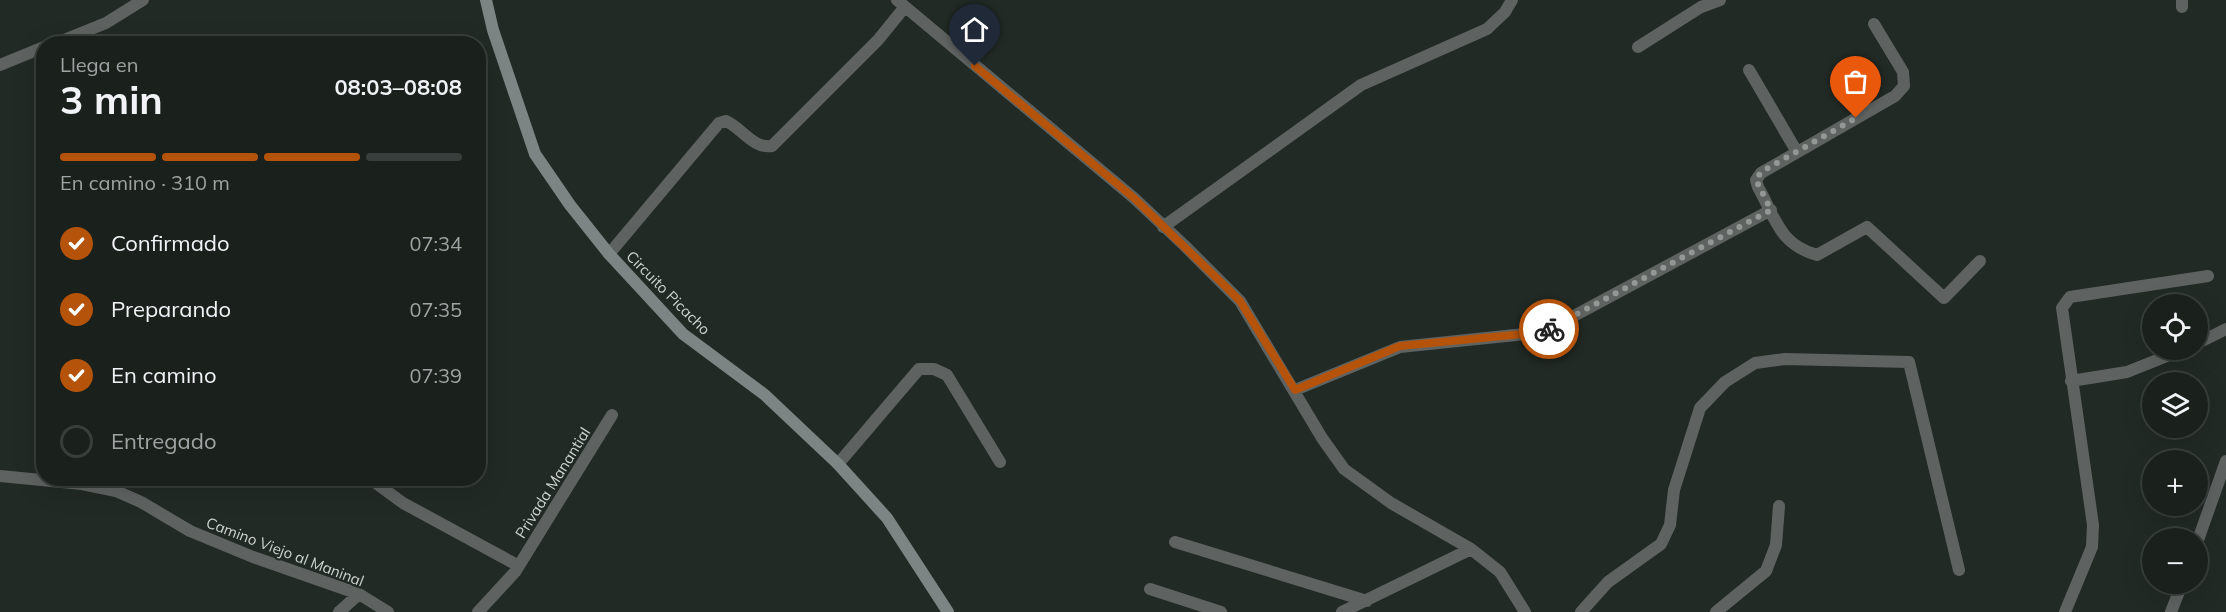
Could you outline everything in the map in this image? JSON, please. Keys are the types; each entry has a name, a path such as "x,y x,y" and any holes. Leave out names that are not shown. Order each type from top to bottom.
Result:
{"main road":[{"name":"Circuito Picacho","path":"486,0 493,30 535,153 609,254 684,334 765,395 838,464 887,518 948,612"}],"street":[{"path":"74,36 106,23 143,0"},
{"path":"1163,227 1361,85 1487,29 1505,12 1512,0"},
{"path":"1638,47 1701,3 1720,0"},
{"path":"609,254 719,123 726,121 753,142 764,147 772,146 878,40 901,4 1134,198 1240,301 1322,438 1344,469 1390,503 1471,549 1500,572 1525,612"},
{"path":"1874,24 1903,72 1904,86 1895,96 1761,172 1756,180 1781,231 1798,249 1817,255 1867,226 1944,298 1980,261"},
{"path":"0,65 36,50"},
{"path":"1749,70 1797,152"},
{"path":"1295,390 1400,346 1544,332 1771,210"},
{"path":"2065,612 2092,546 2093,525 2062,308 2070,297 2208,276"},
{"path":"2208,338 2226,329"},
{"path":"1581,612 1608,582 1660,544 1670,525 1674,490 1700,408 1725,382 1755,363 1785,359 1909,362 1959,570"},
{"path":"2071,381 2127,372 2156,360"},
{"path":"838,464 919,369 934,369 947,375 1000,462"},
{"name":"Privada Manantial","path":"478,612 519,566 612,415"},
{"path":"2202,528 2226,461"},
{"name":"Camino Viejo al Maninal","path":"0,476 36,480"},
{"name":"Camino Viejo al Maninal","path":"92,486 116,491 190,531 253,557 359,594 388,612"},
{"path":"380,486 403,503 519,566"},
{"path":"1716,612 1766,571 1776,545 1779,506"},
{"path":"1175,542 1367,601"},
{"path":"1342,612 1471,549"},
{"path":"1150,589 1221,612"},
{"path":"339,612 359,594"},
{"path":"2171,612 2178,594"}],"way so far":[{"path":"1549,329 1771,210 1756,180 1761,172 1856,118"}],"route":[{"path":"975,66 1134,198 1240,301 1295,390 1400,346 1544,332 1549,329"}]}
